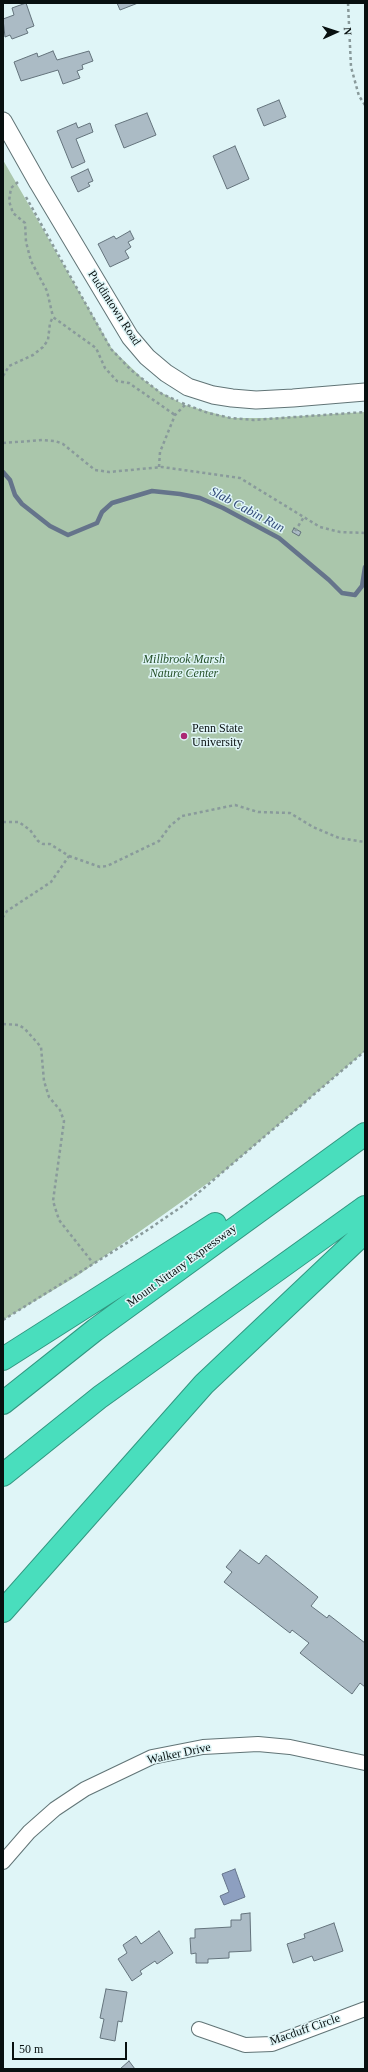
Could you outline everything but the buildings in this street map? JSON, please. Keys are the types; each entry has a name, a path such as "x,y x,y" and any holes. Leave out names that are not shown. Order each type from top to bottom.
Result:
{"highway":[{"path":"3,1360 154,1262 204,1232 365,1119"},
{"name":"Mount Nittany Expressway","path":"3,1403 101,1325 365,1134"},
{"path":"3,1475 100,1397 365,1207"},
{"path":"3,1611 204,1384 365,1232"}],"street":[{"name":"Puddintown Road","path":"3,121 38,183 130,337 147,358 166,373 188,387 213,395 232,398 256,400 365,392"},
{"name":"Walker Drive","path":"3,1862 29,1832 55,1809 85,1789 152,1757 204,1747 258,1744 290,1747 365,1764"},
{"name":"Macduff Circle","path":"198,2029 245,2045 272,2044 365,2009"}],"path":[{"path":"348,3 351,67 359,96 365,105"},
{"path":"14,175 22,189"},
{"path":"3,376 9,366 33,355 43,347 47,342 50,323 53,317 47,291 31,260 26,242 25,223 13,212 9,201 11,188 18,182"},
{"path":"25,196 111,349 131,370 162,394 185,405 231,418 253,420 365,412"},
{"path":"53,317 96,348 105,368 117,381 129,383 175,415"},
{"path":"159,467 160,452 175,415 185,405"},
{"path":"3,442 43,440 55,441 63,444 95,470 114,474 159,467 240,478 304,517 327,529 340,532 365,533"},
{"path":"295,531 304,517"},
{"path":"3,822 19,822 30,830 38,841 44,844 50,844 69,856 100,867 107,866 159,841 170,826 182,816 235,806 258,812 290,813 314,827 339,838 365,842"},
{"path":"3,917 7,911 51,882 69,856"},
{"path":"3,1024 25,1028 41,1047 44,1081 49,1097 60,1110 64,1121 53,1201 59,1220 93,1263"},
{"path":"3,1320 77,1276 93,1263 146,1231 184,1205 365,1051"}],"green space":[{"name":"Millbrook Marsh Nature Center","path":"3,160 112,349 144,380 162,393 185,405 231,418 270,418 365,412 365,1051 222,1173 77,1276 3,1320"}],"water":[{"path":"235,1869 245,1897 224,1905 220,1896 229,1892 222,1874"}],"waterway":[{"name":"Slab Cabin Run","path":"3,472 10,480 15,495 22,504 50,526 68,535 97,523 102,512 112,503 152,491 180,494 200,498 223,508 279,538 329,580 342,593 355,595 362,586 365,567"}],"place":[{"name":"Penn State University","path":"184,736"}]}
